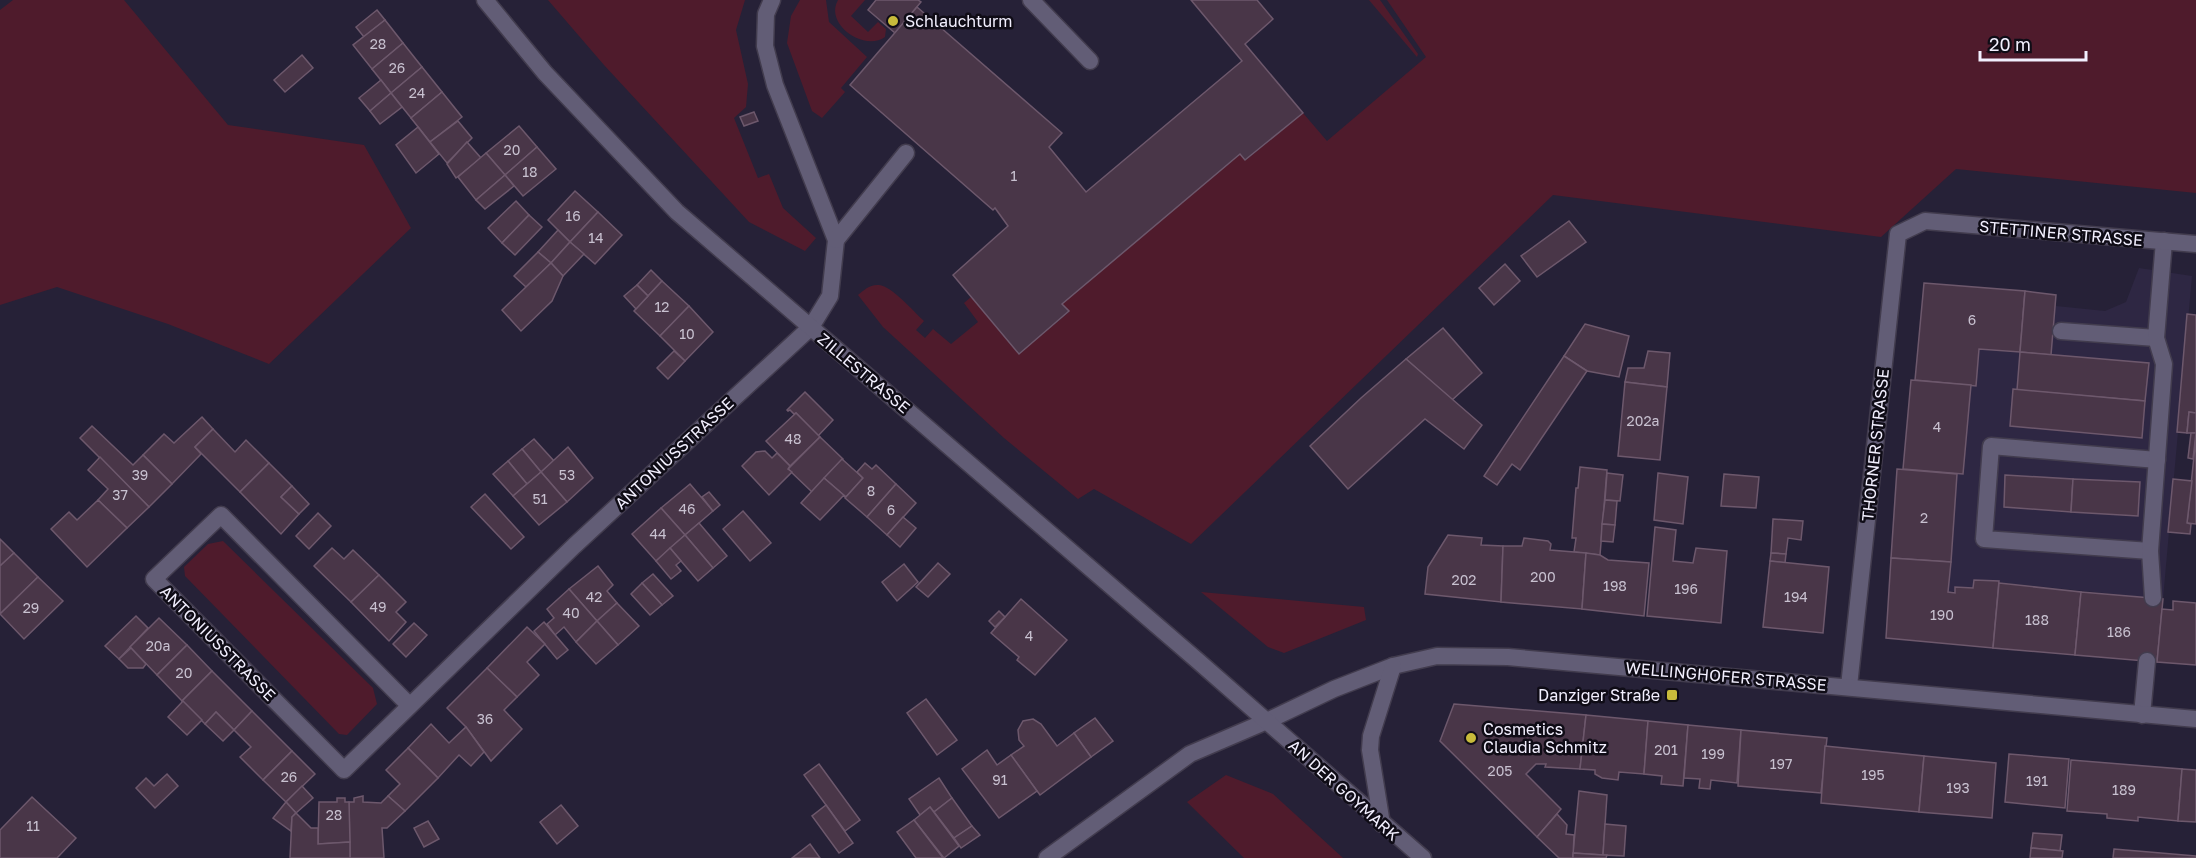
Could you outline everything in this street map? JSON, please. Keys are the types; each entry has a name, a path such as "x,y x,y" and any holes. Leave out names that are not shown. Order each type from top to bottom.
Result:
{"street":[{"name":"ZILLESTRASSE","path":"485,0 545,73 677,212 1267,721"},
{"path":"772,0 766,14 765,46 775,86 836,240 906,153"},
{"path":"1031,0 1090,62"},
{"name":"STETTINER STRASSE","path":"1925,221 2196,244"},
{"name":"THORNER STRASSE","path":"1849,686 1898,234 1925,221"},
{"name":"ANTONIUSSTRASSE","path":"409,705 221,515 154,579 344,770 574,546 811,327 830,296 836,240"},
{"path":"2152,598 2150,551 2164,364 2156,338 2164,241"},
{"path":"2061,330 2156,338"},
{"path":"2150,551 1984,539 1992,446 2157,460"},
{"name":"WELLINGHOFER STRASSE","path":"1047,858 1190,754 1267,721 1319,695 1393,666 1437,656 1508,657 2196,719"},
{"path":"2142,715 2147,661"},
{"path":"1382,824 1370,750 1371,735 1393,666"},
{"name":"AN DER GOYMARK","path":"1267,721 1423,858"}],"shaded area":[{"path":"13,0 124,0 228,125 364,145 411,228 269,364 168,324 57,287 0,305 0,10"},
{"path":"548,0 745,0 736,30 748,84 746,107 734,118 758,178 769,174 783,208 816,238 805,251 749,222 604,65"},
{"path":"800,0 826,0 829,22 867,57 841,88 845,92 822,118 812,111 787,43 791,16"},
{"path":"838,0 865,0 851,16 868,32 878,22 886,29 885,37 876,41 867,41 848,33 836,18 835,9"},
{"path":"1369,0 1380,0 1418,54 1417,57"},
{"path":"1387,0 2196,0 2196,193 1956,169 1881,237 1553,195 1191,544 1094,489 1078,499 1004,438 883,327 858,295 873,285 884,286 896,294 924,321 916,330 925,338 933,329 951,344 978,322 964,303 971,297 1020,353 1069,312 1062,304 1240,154 1246,160 1303,113 1327,141 1426,57"},
{"path":"2139,268 2192,276 2163,599 1974,580 1973,588 1948,592 1957,474 1963,474 1971,385 1976,386 1979,349 2025,291 2056,295 2056,306 2105,311 2126,302"},
{"path":"223,541 373,688 377,704 347,735 339,734 185,576 184,567 208,544"},
{"path":"1201,592 1364,607 1366,620 1284,653 1268,647"},
{"path":"1226,775 1273,794 1343,858 1244,858 1187,802"}],"building":[{"name":"Schlauchturm","path":"876,0 918,0 921,2 895,33 868,10"},
{"path":"1191,0 1257,0 1273,19 1245,44 1303,113 1245,160 1240,154 1062,304 1069,311 1019,354 953,275 1008,226 995,208 993,210 850,85 917,7 1062,133 1049,147 1086,192 1242,61"},
{"path":"377,10 385,20 364,37 356,27"},
{"path":"385,20 403,43 372,69 353,45"},
{"path":"403,43 422,67 391,93 372,69"},
{"path":"302,55 313,68 285,92 274,80"},
{"path":"422,67 442,92 411,118 391,93"},
{"path":"381,80 391,93 370,111 359,98"},
{"path":"442,92 462,117 430,142 411,118"},
{"path":"391,93 402,107 380,124 370,111"},
{"path":"754,112 758,121 744,126 740,117"},
{"path":"458,121 472,138 447,163 430,142"},
{"path":"519,126 537,147 505,175 486,153"},
{"path":"418,127 439,154 416,173 396,145"},
{"path":"467,142 481,158 456,178 447,164"},
{"path":"537,147 556,169 523,196 505,175"},
{"path":"486,153 505,175 476,200 458,177"},
{"path":"505,175 514,186 485,209 476,200"},
{"path":"575,191 598,212 570,242 548,220"},
{"path":"516,201 529,215 502,243 488,228"},
{"path":"598,212 622,235 595,264 570,242"},
{"path":"529,215 542,227 515,255 502,243"},
{"path":"1569,221 1586,242 1537,277 1521,256"},
{"path":"558,230 570,242 551,263 538,252"},
{"path":"570,242 584,254 563,276 551,263"},
{"path":"538,252 551,263 526,287 514,276"},
{"path":"551,263 563,276 552,301 521,331 502,310"},
{"path":"1505,264 1520,281 1494,305 1479,288"},
{"path":"651,270 662,281 648,296 637,285"},
{"path":"662,281 689,306 660,336 634,311"},
{"path":"1924,283 2025,291 2020,352 1979,349 1976,386 1915,380"},
{"path":"637,285 648,296 636,309 624,296"},
{"path":"2025,291 2056,295 2051,355 2020,352"},
{"path":"689,306 713,332 685,361 660,336"},
{"path":"2187,314 2196,315 2196,413 2189,412 2187,433 2177,432"},
{"path":"1585,324 1629,336 1619,377 1587,371 1564,356"},
{"path":"1443,328 1482,373 1452,400 1406,359"},
{"path":"674,351 685,361 668,379 657,368"},
{"path":"1648,351 1670,353 1667,387 1625,382 1628,368 1644,368"},
{"path":"2020,352 2149,363 2145,401 2017,390"},
{"path":"1564,356 1587,371 1520,470 1512,464 1497,485 1484,476"},
{"path":"1406,359 1482,425 1464,449 1425,419 1348,489 1310,446"},
{"path":"1911,380 1971,385 1963,474 1903,469"},
{"path":"1625,382 1667,387 1660,460 1618,456"},
{"path":"2013,389 2145,401 2142,438 2010,426"},
{"path":"805,392 833,420 818,436 796,413 787,410"},
{"path":"2189,412 2196,413 2196,433 2187,433"},
{"path":"796,413 820,437 790,466 766,441"},
{"path":"202,417 213,429 195,447 201,454 172,484 143,455 164,434 174,443"},
{"path":"92,426 133,465 143,455 172,484 149,507 80,438"},
{"path":"213,429 235,452 246,440 269,463 240,492 195,447"},
{"path":"2191,433 2196,433 2193,459 2188,458"},
{"path":"820,437 843,459 812,492 788,469"},
{"path":"2196,437 2196,524 2187,523"},
{"path":"534,439 554,461 541,472 522,449"},
{"path":"568,447 593,478 567,502 541,472"},
{"path":"522,449 541,472 527,484 508,461"},
{"path":"765,451 772,458 777,453 790,466 788,469 792,472 769,495 742,466 756,452"},
{"path":"100,457 149,507 127,528 98,500 108,489 88,470"},
{"path":"842,459 863,478 846,497 824,478"},
{"path":"508,461 527,484 513,496 493,474"},
{"path":"269,463 292,486 281,497 299,514 281,534 240,492"},
{"path":"865,463 872,469 876,465 896,484 867,517 845,498 863,478 857,472"},
{"path":"1580,467 1607,470 1600,555 1574,552 1576,538 1572,538"},
{"path":"1897,469 1957,474 1951,562 1891,558"},
{"path":"541,472 567,502 539,525 513,496"},
{"path":"1607,473 1623,475 1620,501 1605,500"},
{"path":"1658,473 1688,477 1683,524 1654,520"},
{"path":"1724,474 1759,477 1756,508 1721,506"},
{"path":"2005,475 2073,479 2071,512 2004,507"},
{"path":"824,478 846,497 843,496 820,520 801,503"},
{"path":"2073,479 2140,482 2138,516 2071,512"},
{"path":"2173,479 2192,481 2187,523 2191,524 2190,534 2168,532"},
{"path":"690,484 713,511 685,535 661,508"},
{"path":"896,484 916,503 887,535 867,517"},
{"path":"292,486 309,504 299,514 281,497"},
{"path":"709,492 720,505 713,511 702,497"},
{"path":"485,494 524,537 511,549 471,507"},
{"path":"98,500 127,528 87,567 51,529 69,512 77,520"},
{"path":"1605,500 1617,501 1615,525 1602,524"},
{"path":"661,508 685,535 656,561 632,534"},
{"path":"743,511 771,543 750,561 723,529"},
{"path":"318,513 331,526 309,549 296,536"},
{"path":"903,517 916,528 900,547 887,535"},
{"path":"1773,519 1803,521 1801,540 1788,538 1786,554 1771,553"},
{"path":"699,523 727,556 713,568 685,535"},
{"path":"1602,524 1615,525 1613,542 1601,541"},
{"path":"1655,527 1676,530 1673,561 1693,563 1696,548 1727,551 1721,623 1647,616"},
{"path":"685,535 713,568 698,581 670,548"},
{"path":"1448,535 1482,538 1481,545 1503,546 1501,602 1425,594 1428,567"},
{"path":"1524,538 1548,541 1551,544 1550,550 1586,553 1582,609 1501,602 1503,546 1522,546"},
{"path":"0,539 14,553 0,566"},
{"path":"332,548 344,559 353,550 379,575 351,602 314,566"},
{"path":"670,548 681,561 676,565 681,571 671,579 656,561"},
{"path":"14,553 38,577 0,614 0,566"},
{"path":"1586,553 1600,555 1608,560 1649,563 1644,616 1582,609"},
{"path":"1771,553 1786,554 1785,563 1770,561"},
{"path":"1891,558 1951,562 1948,592 1955,593 1955,587 1973,588 1974,580 1999,581 1993,648 1886,638"},
{"path":"1770,561 1829,567 1823,633 1763,627"},
{"path":"938,563 950,574 928,597 916,587"},
{"path":"904,564 918,582 897,601 882,582"},
{"path":"598,566 613,585 607,591 617,603 597,621 569,589"},
{"path":"653,574 673,596 662,605 642,583"},
{"path":"379,575 406,602 396,612 406,622 389,641 351,602"},
{"path":"38,577 63,601 24,639 0,614"},
{"path":"642,583 662,605 650,615 631,594"},
{"path":"1999,583 2081,592 2075,655 1993,648"},
{"path":"569,589 597,621 576,642 564,627 555,635 547,624 554,618 547,609"},
{"path":"2081,592 2163,599 2157,662 2075,655"},
{"path":"1021,599 1067,640 1035,675 1017,660 1019,657 991,633"},
{"path":"2173,601 2196,603 2196,665 2157,662 2162,609 2173,610"},
{"path":"617,603 639,626 618,645 597,621"},
{"path":"999,611 1005,617 995,627 989,621"},
{"path":"136,616 148,628 119,659 105,646"},
{"path":"159,618 187,645 157,675 130,647"},
{"path":"597,621 618,645 596,664 576,642"},
{"path":"544,622 568,650 557,659 534,631"},
{"path":"414,623 427,635 406,657 393,644"},
{"path":"527,627 545,644 527,662 539,675 517,697 487,668"},
{"path":"187,645 212,671 182,701 157,675"},
{"path":"131,648 146,664 143,668 128,668 119,659"},
{"path":"487,668 517,697 504,710 522,729 491,761 466,727 447,708"},
{"path":"212,671 252,711 234,730 216,712 205,724 182,701"},
{"path":"926,699 957,740 937,755 907,713"},
{"path":"183,701 202,720 187,735 168,717"},
{"path":"1454,704 1586,715 1580,769 1545,767 1546,764 1536,764 1526,774 1561,809 1537,837 1440,741"},
{"path":"252,711 292,751 263,780 240,757 251,747 234,730"},
{"path":"216,712 234,730 223,741 205,724"},
{"path":"1586,715 1648,721 1644,774 1619,772 1618,780 1602,778 1595,774 1595,770 1580,769"},
{"path":"1095,718 1113,741 1091,757 1074,733"},
{"path":"1033,719 1041,724 1057,746 1074,733 1091,757 1040,795 1011,755 1024,746 1019,740 1018,730 1023,721"},
{"path":"1648,721 1688,725 1683,786 1661,784 1662,776 1644,774"},
{"path":"431,724 449,743 466,727 484,752 471,766 459,755 438,778 408,748"},
{"path":"1688,725 1741,730 1737,783 1711,780 1710,789 1699,788 1700,779 1684,778"},
{"path":"1741,730 1827,738 1821,793 1738,786"},
{"path":"1825,746 1924,756 1919,812 1821,803"},
{"path":"408,748 438,778 405,811 388,796 400,784 386,770"},
{"path":"987,750 997,765 1011,755 1037,791 999,818 962,769"},
{"path":"292,751 315,774 286,802 263,780"},
{"path":"2009,754 2069,759 2065,808 2005,802"},
{"path":"1924,756 1996,763 1992,818 1919,812"},
{"path":"2071,760 2182,769 2178,821 2138,817 2138,821 2107,818 2107,814 2067,811"},
{"path":"819,764 860,820 845,831 804,775"},
{"path":"2182,769 2196,770 2196,822 2178,821"},
{"path":"167,774 178,786 155,808 136,788 146,778 154,786"},
{"path":"939,778 952,798 934,812 930,807 920,815 909,799"},
{"path":"302,786 313,798 296,813 286,802"},
{"path":"1579,791 1607,795 1603,855 1573,853"},
{"path":"363,796 363,802 381,803 388,796 405,811 387,828 382,828 384,858 350,858 349,802 354,802 354,798"},
{"path":"32,797 76,838 57,858 0,858 0,830"},
{"path":"337,798 345,798 345,802 349,802 350,842 318,844 319,802 337,802"},
{"path":"952,798 972,826 954,838 934,812"},
{"path":"286,802 296,813 292,817 291,831 273,818"},
{"path":"561,805 578,826 557,844 540,822"},
{"path":"826,805 853,843 839,853 812,816"},
{"path":"930,807 959,846 944,858 914,820"},
{"path":"296,813 311,828 318,828 318,844 350,842 350,858 290,858 292,817"},
{"path":"1557,814 1567,825 1566,834 1574,835 1573,858 1559,858 1537,837"},
{"path":"914,820 943,858 916,858 897,832"},
{"path":"428,821 439,839 424,847 414,828"},
{"path":"1605,824 1626,826 1624,856 1603,855"},
{"path":"972,826 980,835 961,848 954,838"},
{"path":"2033,833 2062,835 2060,851 2031,848"},
{"path":"810,844 820,858 792,858"},
{"path":"2031,848 2063,851 2062,858 2030,858"},
{"path":"2114,849 2196,856 2196,858 2113,858"},
{"path":"1573,853 1607,855 1606,858 1573,858"}],"place":[{"name":"Schlauchturm","path":"893,21"},
{"name":"Danziger Straße","path":"1672,695"},
{"name":"Cosmetics Claudia Schmitz","path":"1471,738"}]}
